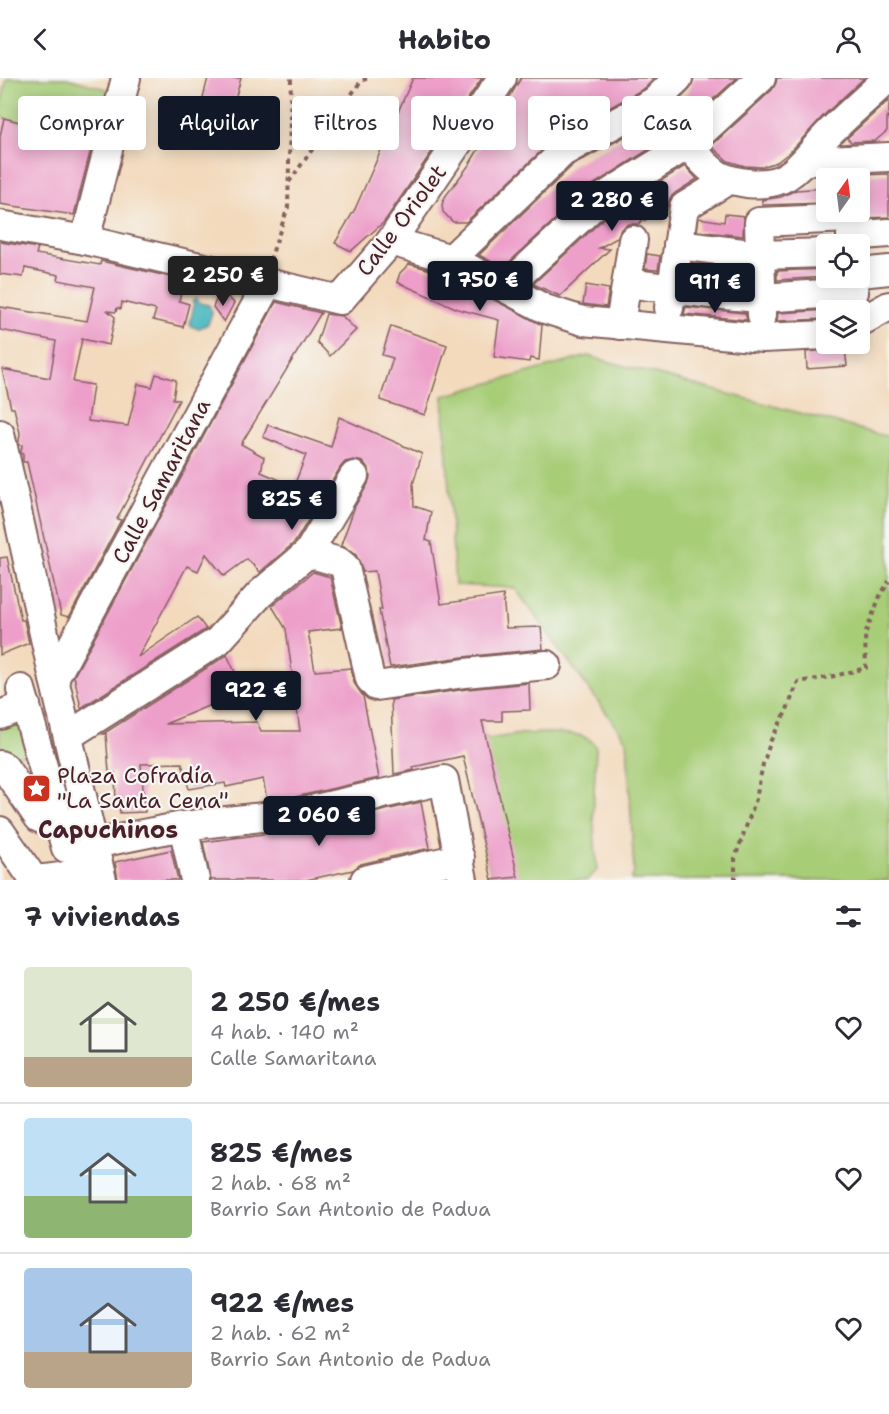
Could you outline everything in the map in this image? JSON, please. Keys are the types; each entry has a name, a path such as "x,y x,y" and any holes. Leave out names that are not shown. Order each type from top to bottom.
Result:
{"street":[{"path":"85,240 126,78"},
{"name":"Calle Oriolet","path":"264,282 340,300 391,241 502,78"},
{"path":"659,96 678,78"},
{"path":"713,122 762,78"},
{"path":"694,150 704,163 728,180 760,184 783,179 807,161 828,134 888,78"},
{"path":"450,259 563,152 622,119"},
{"path":"506,287 602,198 679,150"},
{"path":"807,161 889,157"},
{"path":"666,330 684,207 728,180"},
{"path":"804,220 816,253 808,294 816,328"},
{"path":"763,338 759,222 804,220 889,233"},
{"path":"0,225 85,240 264,282"},
{"path":"620,326 633,240"},
{"path":"391,241 450,259 545,309 567,318 597,324 763,338 816,336"},
{"path":"678,244 759,255 816,253"},
{"path":"707,333 718,250"},
{"path":"870,280 889,270"},
{"name":"Calle Samaritana","path":"53,672 264,282"},
{"path":"627,283 760,298 856,288"},
{"path":"870,316 889,306"},
{"path":"0,434 68,736 74,835 82,867 72,875 35,880 4,767 19,747"},
{"path":"68,736 218,641 260,594 308,553 354,476"},
{"path":"308,553 339,562 345,567 370,680 376,686 465,673 548,665"},
{"path":"53,672 8,706 19,747 46,774 74,835 102,880"},
{"path":"19,821 39,818 74,835 183,826 298,813 444,780 462,869 365,880"},
{"path":"183,826 195,880"}],"path":[{"path":"264,282 288,207 291,78"},
{"path":"289,183 361,81 368,78"},
{"path":"735,880 735,858 756,799 763,764 771,740 798,682 866,668 865,634 880,596 889,581"}],"green space":[{"path":"7,78 67,78 117,92 116,96 18,96 18,122 0,117"},
{"path":"588,356 889,437 889,880 631,880 634,872 627,741 515,588 455,585 443,396"},
{"path":"22,717 33,753 0,760 0,723"},
{"path":"546,733 581,736 587,738 596,747 593,815 597,870 588,880 492,880 460,739 486,736 487,739"}],"water":[{"path":"196,299 200,303 209,305 212,313 208,324 198,329 190,323 194,305 192,302"}],"building":[{"path":"208,78 241,78 236,96 203,96"},
{"path":"413,78 482,78 470,96 411,96 411,150 433,150 384,222 351,251 335,243 355,209 381,150 399,150 399,110"},
{"path":"521,78 655,78 645,88 631,96 622,96 622,101 610,107 610,96 528,96 528,150 542,150 466,222 453,222 443,212 444,198 478,150 516,150 516,96 510,96"},
{"path":"694,78 737,78 713,99 713,96 683,96 690,89"},
{"path":"777,78 864,78 824,115 790,152 777,162 761,167 745,166 728,161 713,148 713,144 772,90"},
{"path":"889,100 887,131 875,141 851,142 847,138"},
{"path":"4,118 18,122 18,150 91,150 74,215 0,204 0,136"},
{"path":"622,138 622,150 648,150 591,186 503,268 479,255 573,165 600,150 610,150 610,145"},
{"path":"685,166 697,179 675,193 670,198 667,207 645,220 646,217 638,224 628,224 621,229 617,238 599,248 610,249 560,296 533,284 612,211"},
{"path":"889,174 889,217 870,218 870,175"},
{"path":"816,189 816,203 762,205 762,200 781,197 796,190"},
{"path":"725,214 744,216 743,236 697,231 699,218 724,222"},
{"path":"0,242 38,248 36,254 100,265 101,261 184,280 179,301 189,304 183,327 153,320 156,310 122,302 121,309 117,308 116,312 108,311 115,317 109,345 82,339 73,382 93,385 88,421 128,426 138,384 152,387 156,374 176,380 173,399 179,400 117,519 121,520 69,617 61,615 27,462 23,462 22,445 19,445 20,433 14,408 11,408 2,369 50,378 56,341 0,330 0,307 87,321 95,287 58,280 59,275 25,268 23,277 0,274"},
{"path":"647,254 660,256 658,270 645,269"},
{"path":"692,263 744,270 744,280 691,275"},
{"path":"409,264 445,274 542,325 539,360 530,358 529,362 494,357 499,320 458,309 397,282 400,273"},
{"path":"816,269 816,278 777,280 777,271"},
{"path":"586,285 609,289 606,307 583,304"},
{"path":"227,296 234,303 224,322 213,307 217,298"},
{"path":"276,302 321,313 241,444 264,457 261,472 294,486 306,455 263,437 268,425 331,447 339,417 422,454 413,484 414,506 431,512 426,540 431,542 441,604 503,595 506,628 541,627 543,649 390,667 379,610 382,610 375,571 363,572 356,555 341,545 355,506 370,477 369,469 363,462 354,460 345,462 340,468 295,542 260,572 247,559 224,576 206,554 198,571 187,566 138,657 197,617 206,629 81,708 74,676"},
{"path":"686,307 745,313 747,320 684,314"},
{"path":"816,311 816,319 777,321 778,313"},
{"path":"326,314 342,316 356,330 330,356 317,342"},
{"path":"391,326 447,345 425,415 380,400 393,358 382,355"},
{"path":"806,352 846,354 847,366 807,369"},
{"path":"7,557 21,620 24,620 29,643 0,655 0,558"},
{"path":"313,572 330,577 342,628 308,632 315,671 351,668 354,683 363,696 379,778 295,797 267,800 263,779 226,787 225,783 189,789 182,763 141,764 145,812 120,813 119,802 116,802 115,773 109,772 106,734 103,734 227,655 244,691 165,724 257,722 261,731 300,731 286,629 272,606"},
{"path":"529,683 530,710 502,711 502,721 482,721 518,877 492,880 463,756 413,767 414,770 394,774 391,700"},
{"path":"421,802 430,848 361,864 353,870 306,880 211,880 203,842 302,829"},
{"path":"171,850 178,880 118,880 115,862"}],"place":[{"name":"Plaza Cofradía \"La Santa Cena\"","path":"36,788"}],"district":[{"name":"Capuchinos","path":"108,830"}]}
